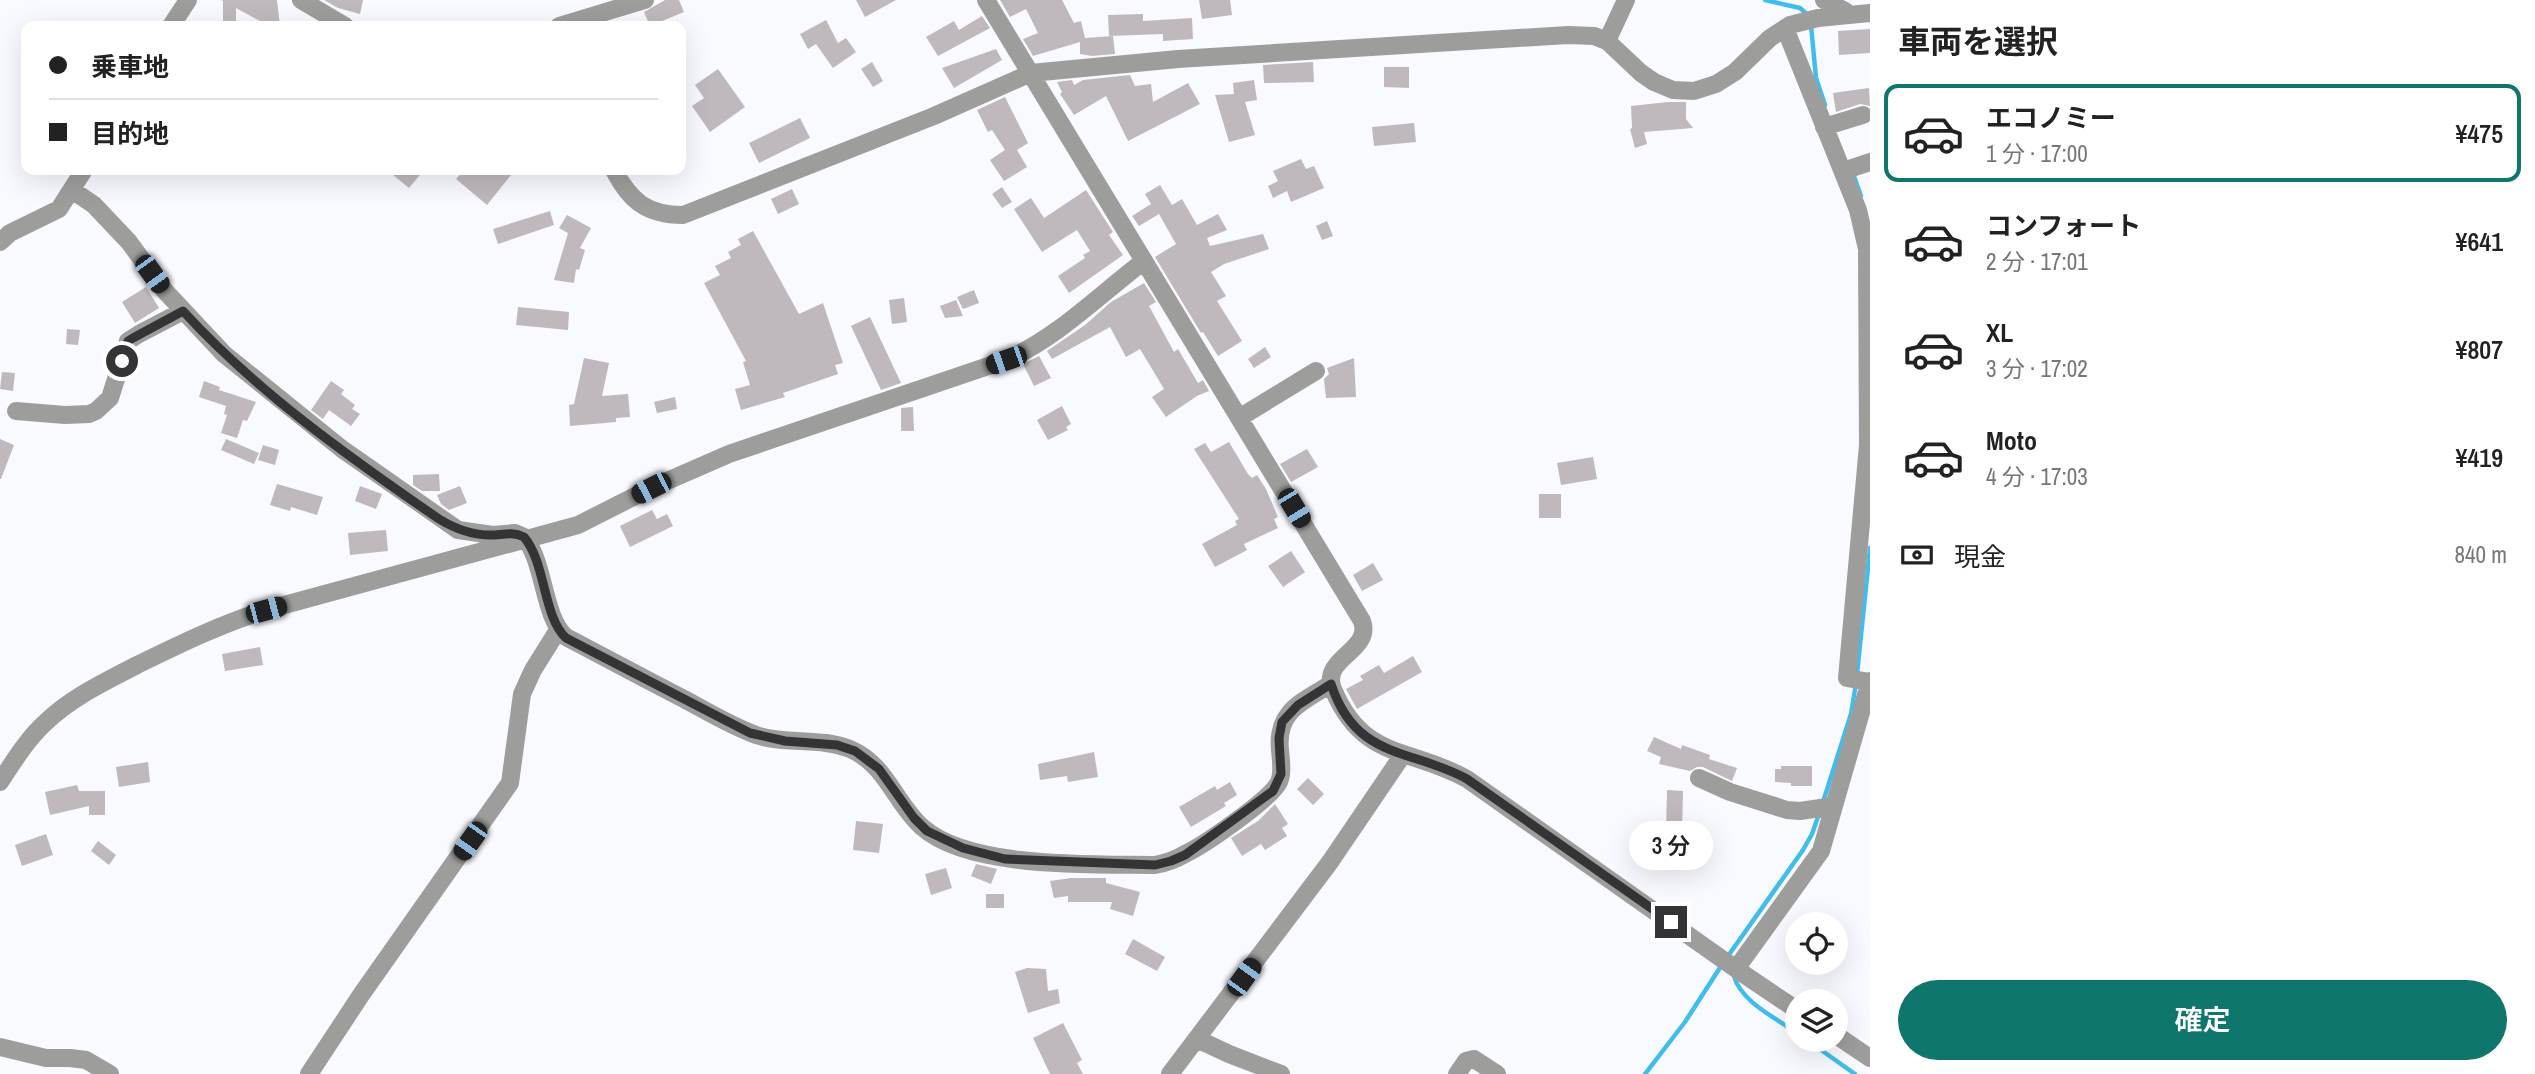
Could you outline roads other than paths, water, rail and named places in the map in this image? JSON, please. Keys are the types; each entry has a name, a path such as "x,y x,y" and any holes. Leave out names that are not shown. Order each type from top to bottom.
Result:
{"street":[{"path":"174,21 188,0"},
{"path":"301,0 337,21"},
{"path":"576,21 645,0"},
{"path":"72,190 94,205 129,242 183,311 224,354 261,386 439,519 458,530 493,535 515,533 527,541 558,630 566,638 750,733 776,740 837,745 855,751 879,769 914,818 927,831 963,848 1005,859 1155,865 1185,855 1273,791 1281,774 1279,738 1282,722 1298,705 1331,684 1336,667 1360,643 1364,627 986,0"},
{"path":"1607,41 1626,0"},
{"path":"1824,0 1848,15"},
{"path":"617,175 633,199 650,210 667,215 683,215 934,117 1031,73 1178,59 1432,41 1594,36 1607,41 1654,82 1673,90 1694,91 1716,84 1735,72 1770,38 1790,26 1818,18 1870,13"},
{"path":"1735,969 1821,851 1870,682 1847,678 1867,468 1867,249 1858,210 1824,127 1790,26"},
{"path":"1824,127 1863,116"},
{"path":"1843,171 1870,162"},
{"path":"0,242 10,233 59,209 81,175"},
{"path":"0,782 34,734 66,706 106,681 192,638 225,623 266,610 578,525 651,488 729,454 1022,353 1084,309 1144,261"},
{"path":"16,411 65,415 96,411 110,398 128,341 183,311"},
{"path":"1239,418 1316,370"},
{"path":"309,1074 361,995 510,783 522,694 558,630"},
{"path":"1331,684 1345,713 1356,727 1376,744 1402,755 1438,764 1467,779 1785,1002"},
{"path":"1170,1074 1330,862 1402,755"},
{"path":"1699,778 1730,792 1787,810 1835,806"},
{"path":"1197,1039 1281,1074"},
{"path":"1848,1043 1870,1058"},
{"path":"0,1048 46,1058 86,1060 110,1074"},
{"path":"1457,1074 1466,1061 1474,1059 1497,1074"}],"waterway":[{"path":"1765,0 1800,8 1809,16"},
{"path":"1811,25 1816,78 1825,105"},
{"path":"1852,171 1861,196"},
{"path":"1857,674 1870,548"},
{"path":"1823,802 1851,714 1856,683"},
{"path":"1728,956 1803,850 1819,814"},
{"path":"1645,1074 1685,1022 1723,963"},
{"path":"1734,976 1751,1002 1785,1025"},
{"path":"1824,1052 1855,1074"}]}
